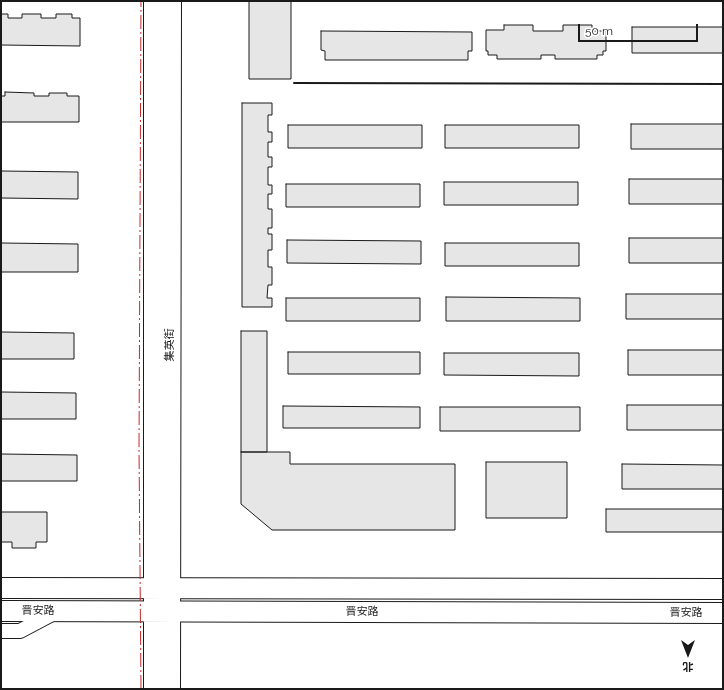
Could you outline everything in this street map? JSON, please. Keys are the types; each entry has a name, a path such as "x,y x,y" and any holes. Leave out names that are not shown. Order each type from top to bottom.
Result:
{"main road":[{"name":"集英街","path":"154,1 162,588"},
{"name":"集英街","path":"154,689 162,612 170,1"},
{"name":"晋安路","path":"1,588 723,589"},
{"name":"晋安路","path":"1,611 723,613"},
{"name":"集英街","path":"162,612 170,689"}],"street":[{"path":"1,631 20,630 57,611"}],"building":[{"path":"249,1 291,1 291,79 249,79"},
{"path":"1,14 8,14 8,18 22,18 22,14 41,14 41,18 56,18 56,14 72,14 72,18 80,18 80,46 1,45"},
{"path":"504,25 533,25 533,31 563,31 563,25 592,25 592,31 606,31 606,51 603,51 603,55 597,55 597,59 555,59 555,55 541,55 541,59 497,59 497,55 488,55 488,51 486,51 486,30 504,30"},
{"path":"632,27 723,27 723,53 632,53"},
{"path":"321,31 472,32 472,51 468,51 468,60 325,60 325,51 321,50"},
{"path":"5,92 34,93 34,96 49,96 49,93 67,93 67,96 79,96 79,122 1,122 1,96 5,96"},
{"path":"242,103 272,103 272,115 268,115 268,132 272,132 272,142 268,142 268,157 272,157 272,167 268,167 268,185 272,185 272,194 268,194 268,209 272,209 272,228 268,228 268,234 272,234 272,250 268,250 268,267 272,267 272,285 268,285 267,298 272,298 272,307 242,307"},
{"path":"631,124 723,124 723,149 631,149"},
{"path":"288,125 422,125 422,148 288,148"},
{"path":"445,125 579,125 579,148 445,148"},
{"path":"1,171 78,172 78,199 1,198"},
{"path":"629,179 723,179 723,204 629,204"},
{"path":"444,182 578,182 578,205 444,205"},
{"path":"286,184 420,184 420,207 286,207"},
{"path":"629,238 723,238 723,263 629,263"},
{"path":"287,240 421,241 421,264 287,263"},
{"path":"1,243 78,244 78,272 1,272"},
{"path":"445,243 579,243 579,266 445,266"},
{"path":"626,294 723,294 723,319 626,319"},
{"path":"446,297 580,298 580,321 446,321"},
{"path":"286,298 420,298 420,321 286,321"},
{"path":"241,331 267,331 267,452 241,452"},
{"path":"1,332 74,333 74,359 1,359"},
{"path":"628,350 723,350 723,375 628,375"},
{"path":"288,352 420,352 420,374 288,374"},
{"path":"444,353 579,353 579,376 444,375"},
{"path":"1,392 76,393 76,419 1,419"},
{"path":"627,405 723,405 723,430 627,430"},
{"path":"283,406 420,407 420,428 283,428"},
{"path":"440,407 580,407 580,431 440,431"},
{"path":"241,452 290,452 290,464 455,464 455,530 272,530 241,504"},
{"path":"1,454 77,455 77,481 1,481"},
{"path":"486,462 567,462 567,518 486,518"},
{"path":"622,464 723,465 723,489 622,489"},
{"path":"606,509 723,509 723,532 606,532"},
{"path":"1,512 47,512 47,542 36,542 36,548 12,548 12,542 1,542"}],"wall":[{"path":"294,83 723,84"}],"power":[{"path":"141,1 139,447 141,689"}]}
